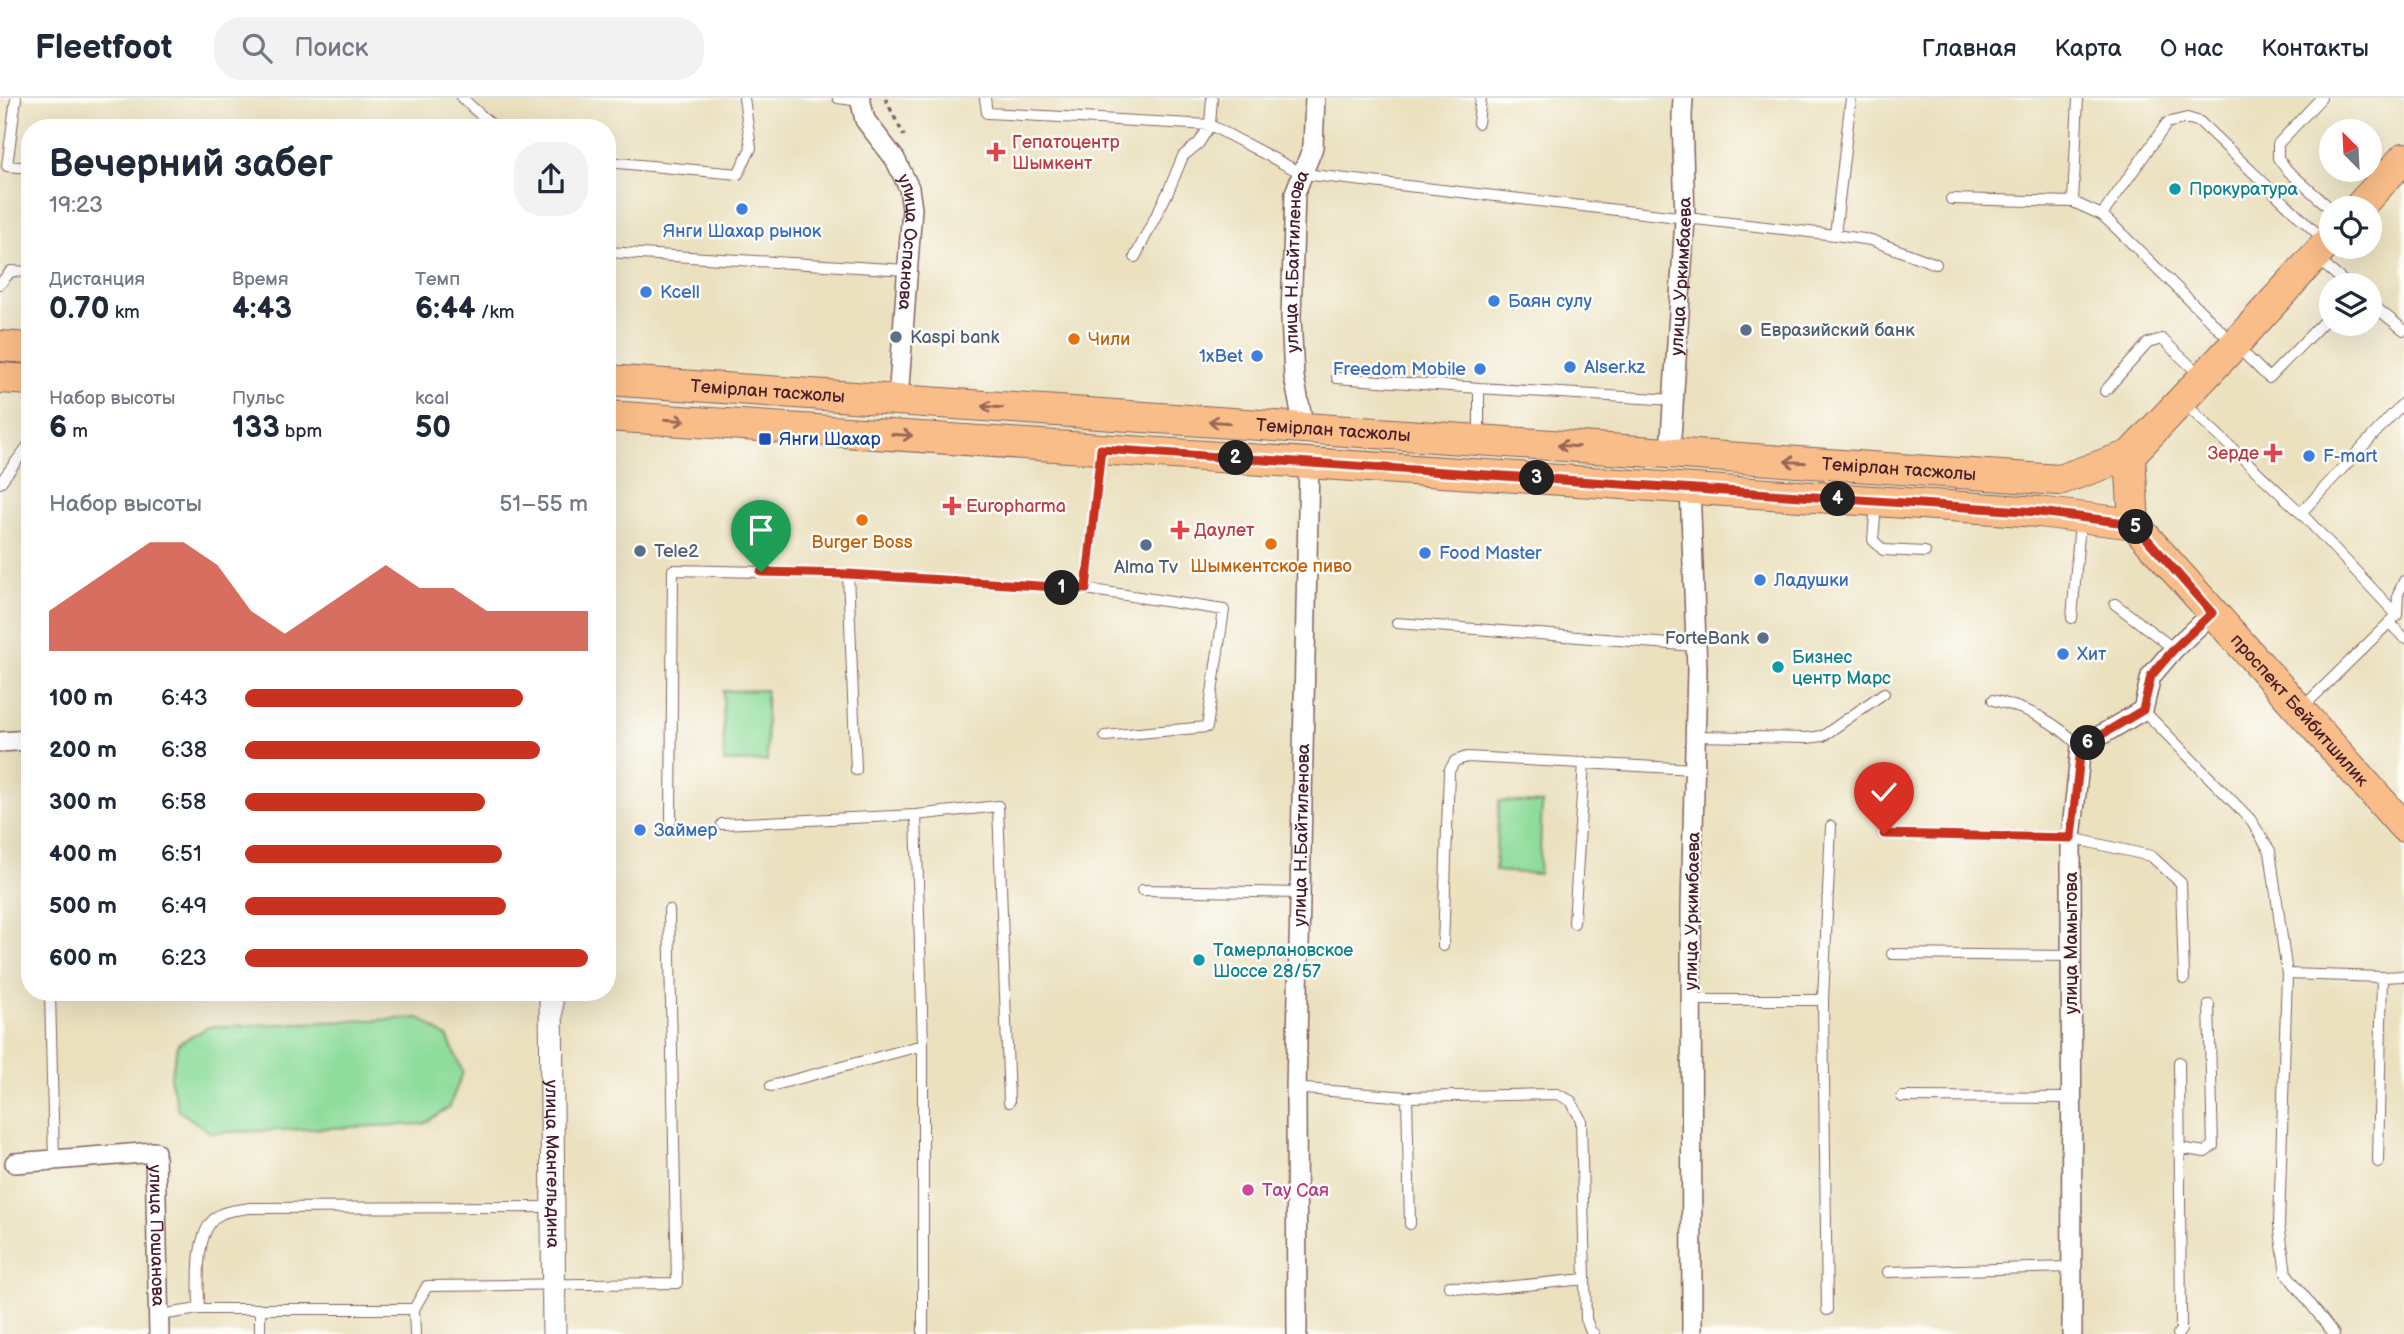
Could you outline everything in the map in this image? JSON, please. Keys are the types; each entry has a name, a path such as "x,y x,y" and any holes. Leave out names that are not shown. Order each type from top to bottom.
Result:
{"main road":[{"path":"2369,196 2404,158"},
{"path":"2130,455 2134,524 2069,516 2059,480 2130,455 2319,252"},
{"path":"0,346 21,347"},
{"path":"0,378 21,379"},
{"name":"Темірлан тасжолы","path":"616,381 2059,480"},
{"name":"Темірлан тасжолы","path":"616,417 2069,516"},
{"name":"проспект Бейбитшилик","path":"2134,524 2404,827"}],"street":[{"name":"улица Н.Байтиленова","path":"1304,428 1294,377 1291,317 1295,192 1313,146 1315,98"},
{"name":"улица Уркимбаева","path":"1670,453 1685,219 1683,98"},
{"name":"улица Оспанова","path":"860,99 865,120 895,159 909,187 912,209 898,400"},
{"name":"улица Н.Байтиленова","path":"1297,1334 1296,1092 1309,463"},
{"name":"улица Уркимбаева","path":"1689,488 1696,646 1691,1000 1692,1334"},
{"path":"2081,747 2143,710 2151,676 2174,649 2212,613"},
{"path":"0,742 21,741"},
{"name":"улица Мамытова","path":"2072,1334 2071,838 2081,747"},
{"name":"улица Мангельдина","path":"551,1001 554,1334"},
{"name":"улица Пошанова","path":"15,1163 155,1153 159,1325"}],"lane":[{"path":"16,98 8,166 21,167"},
{"path":"462,98 485,119"},
{"path":"616,163 738,173 751,148 744,98"},
{"path":"838,98 860,99"},
{"path":"985,98 987,113 1210,125 1303,174 1871,240 1936,264"},
{"path":"1135,257 1168,192 1182,156 1199,143 1210,125 1212,98"},
{"path":"1478,123 1481,98"},
{"path":"1835,235 1851,98"},
{"path":"2073,202 2078,98"},
{"path":"2319,198 2287,170 2278,158 2278,144 2321,98"},
{"path":"2102,215 2167,123 2187,118 2200,122 2319,241"},
{"path":"1951,199 2073,202 2102,215 2269,378 2319,326"},
{"path":"616,253 907,270"},
{"path":"0,284 11,271 21,272"},
{"path":"2382,313 2404,330"},
{"path":"2105,390 2148,343 2162,339 2203,378"},
{"path":"1337,378 1674,400"},
{"path":"1479,388 1479,440"},
{"path":"2182,401 2301,513 2394,619 2404,638"},
{"path":"2301,513 2404,402"},
{"path":"1086,589 1101,449"},
{"path":"0,483 21,455"},
{"path":"1877,501 1874,540 1882,550 1925,552"},
{"path":"2069,516 2073,618"},
{"path":"671,820 673,570 848,574 1086,589 1224,610 1207,727 1105,736"},
{"path":"848,574 856,770"},
{"path":"2300,710 2394,619 2398,594 2404,581"},
{"path":"2115,604 2174,649"},
{"path":"1397,623 1696,646"},
{"path":"1696,736 1822,736 1884,693"},
{"path":"1993,700 2023,708 2058,726 2081,747"},
{"path":"2143,710 2250,819 2270,851 2287,974 2279,1224 2286,1273 2334,1334"},
{"path":"1443,946 1449,771 1455,761 1466,757 1694,769"},
{"path":"1574,923 1584,762"},
{"path":"722,824 916,815 998,806 1009,1102"},
{"path":"916,815 923,1045 923,1334"},
{"path":"1827,1310 1823,1000 1830,827"},
{"path":"1884,834 2071,838 2151,856 2181,884 2184,979"},
{"path":"1142,890 1300,893"},
{"path":"415,1334 414,1309 427,1286 677,1283 669,910"},
{"path":"1892,954 2071,956"},
{"path":"2287,974 2404,976"},
{"path":"2378,1162 2382,977"},
{"path":"1691,1000 1823,1000"},
{"path":"50,1001 54,1160"},
{"path":"2179,1148 2205,1152 2213,1146 2209,1005"},
{"path":"771,1086 923,1045"},
{"path":"2178,1334 2181,1330 2179,1062"},
{"path":"1296,1092 1306,1089 1407,1097 1557,1094 1571,1101 1581,1121 1586,1319 1594,1334"},
{"path":"1407,1097 1410,1224"},
{"path":"1902,1097 2071,1098"},
{"path":"199,1309 202,1238 221,1213 249,1208 552,1207"},
{"path":"1888,1272 2072,1267"},
{"path":"1449,1286 1475,1290 1586,1279"},
{"path":"159,1325 199,1309 414,1309"},
{"path":"260,1309 260,1334"}],"green space":[{"path":"766,690 767,761 724,762 723,691"},
{"path":"1499,801 1542,803 1539,874 1495,871"},
{"path":"420,1018 448,1038 463,1072 449,1107 424,1124 211,1133 178,1110 170,1078 178,1044 208,1027"}],"place":[{"name":"Гепатоцентр Шымкент","path":"996,152"},
{"name":"Прокуратура","path":"2175,189"},
{"name":"Янги Шахар рынок","path":"742,209"},
{"name":"Kcell","path":"646,292"},
{"name":"Баян сулу","path":"1494,301"},
{"name":"Евразийский банк","path":"1746,330"},
{"name":"Kaspi bank","path":"896,337"},
{"name":"Чили","path":"1074,339"},
{"name":"1xBet","path":"1257,356"},
{"name":"Alser.kz","path":"1570,367"},
{"name":"Freedom Mobile","path":"1480,369"},
{"name":"Янги Шахар","path":"765,439"},
{"name":"Зерде","path":"2273,453"},
{"name":"F-mart","path":"2309,456"},
{"name":"Europharma","path":"952,506"},
{"name":"Burger Boss","path":"862,520"},
{"name":"Даулет","path":"1180,530"},
{"name":"Шымкентское пиво","path":"1271,544"},
{"name":"Alma Tv","path":"1146,545"},
{"name":"Tele2","path":"640,551"},
{"name":"Food Master","path":"1425,553"},
{"name":"Ладушки","path":"1760,580"},
{"name":"ForteBank","path":"1763,638"},
{"name":"Хит","path":"2063,654"},
{"name":"Бизнес центр Марс","path":"1778,667"},
{"name":"Займер","path":"640,830"},
{"name":"Тамерлановское Шоссе 28/57","path":"1199,960"},
{"name":"Тау Сая","path":"1248,1190"}],"route":[{"path":"761,572 848,574 1086,589 1101,449 2039,512 2134,524 2212,613 2174,649 2151,676 2143,710 2081,747 2071,838 1884,834"}]}
